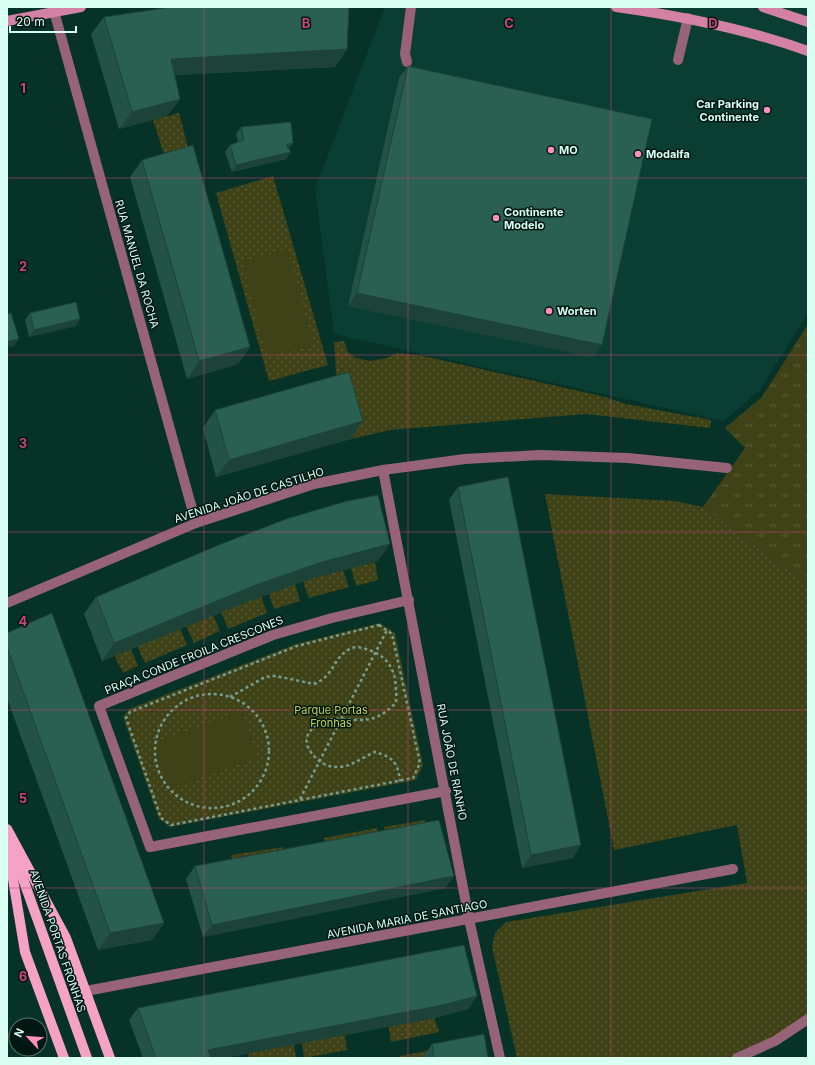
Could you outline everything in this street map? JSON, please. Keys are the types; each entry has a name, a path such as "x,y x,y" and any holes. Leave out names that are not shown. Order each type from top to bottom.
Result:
{"main road":[{"path":"7,21 56,9 81,7"},
{"path":"616,7 688,18 739,30 808,51"},
{"path":"763,7 808,22"},
{"path":"7,829 66,938 110,1058"},
{"name":"AVENIDA PORTAS FRONHAS","path":"7,832 87,1058"},
{"path":"7,843 25,952 64,1058"}],"street":[{"path":"407,62 405,54 411,7"},
{"name":"RUA MANUEL DA ROCHA","path":"56,9 196,523"},
{"path":"678,60 688,18"},
{"name":"AVENIDA JOÃO DE CASTILHO","path":"7,603 196,523 314,484 383,470 465,459 540,455 628,458 727,468"},
{"name":"RUA JOÃO DE RIANHO","path":"383,470 446,791 469,919 500,1058"},
{"name":"PRAÇA CONDE FROILA CRESCONES","path":"409,600 332,618 273,635 99,706 150,846 446,791"},
{"name":"AVENIDA MARIA DE SANTIAGO","path":"86,991 733,869"},
{"path":"737,1058 775,1041 808,1019"}],"path":[{"path":"379,625 387,630 392,634 420,763 413,778 171,825 161,818 126,718 130,712 297,646 379,625"},
{"path":"299,800 387,630"},
{"path":"230,697 244,703 254,711 262,722 267,734 269,759 261,779 249,795 221,807 204,808 181,798 170,791 162,781 156,768 153,752 154,741 163,722 174,710 187,701 200,695 210,693 230,697 265,677 276,676 314,684 328,676 339,657 352,647 361,648 375,653 388,661 392,666 396,703 386,712 373,718 342,718 322,721 314,726 307,736 307,746 314,758 325,766 338,767 350,765 375,752 386,755 395,762 399,769 400,781"}],"shaded area":[{"path":"385,7 808,7 808,313 760,390 724,421 334,334 315,189"}],"green space":[{"path":"179,113 190,155 167,163 153,120"},
{"path":"273,176 328,365 269,381 216,193"},
{"path":"288,249 313,345 267,357 242,262"},
{"path":"808,324 808,585 703,507 745,448 725,428 762,397"},
{"path":"344,341 348,352 356,358 370,361 387,358 397,353 423,356 601,396 626,404 711,420 710,428 586,414 390,430 351,439 337,389 334,342"},
{"path":"545,494 675,501 703,507 808,585 808,1015 794,1028 734,1058 517,1058 492,947 495,933 506,922 747,883 737,825 614,850"},
{"path":"375,562 378,580 356,586 351,568"},
{"path":"343,570 349,587 309,598 303,581"},
{"path":"295,584 300,601 274,609 269,594"},
{"path":"261,596 267,613 228,629 221,612"},
{"path":"213,615 220,631 194,643 186,626"},
{"name":"Parque Portas Fronhas","path":"380,623 395,633 423,765 416,780 170,827 159,819 123,717 129,709 296,644"},
{"path":"180,628 187,645 145,663 137,646"},
{"path":"131,649 138,666 123,673 114,655"},
{"path":"242,711 258,757 168,790 152,744"},
{"path":"425,820 428,833 386,841 384,827"},
{"path":"377,828 381,842 327,852 324,838"},
{"path":"283,847 286,860 234,870 231,855"},
{"path":"434,1018 439,1032 391,1042 389,1027"},
{"path":"345,1035 347,1050 304,1058 302,1043"},
{"path":"469,1043 423,1058 401,1058 400,1056"},
{"path":"294,1045 296,1058 249,1058 248,1053"}],"building":[{"path":"171,7 349,7 347,49 171,59 180,99 132,112 104,17"},
{"name":"Continente Modelo","path":"408,66 652,119 602,345 357,293"},
{"path":"291,122 293,143 286,145 291,152 236,165 230,145 244,140 241,127"},
{"path":"193,145 250,347 199,361 142,160"},
{"path":"76,302 80,319 34,330 30,313"},
{"path":"11,313 19,339 7,342 7,314"},
{"path":"349,372 363,421 229,460 215,410"},
{"path":"508,477 581,845 531,855 458,487"},
{"path":"378,495 390,544 322,562 256,585 114,643 96,597 221,544 289,518 347,501"},
{"path":"52,613 164,923 110,933 7,647 7,633"},
{"path":"439,820 454,876 212,925 195,866"},
{"path":"464,945 477,996 443,1005 208,1050 211,1058 156,1058 138,1008"},
{"path":"484,1034 488,1058 434,1058 432,1044"}],"place":[{"name":"Car Parking Continente","path":"767,110"},
{"name":"MO","path":"551,150"},
{"name":"Modalfa","path":"638,154"},
{"name":"Continente Modelo","path":"496,218"},
{"name":"Worten","path":"549,311"}]}
